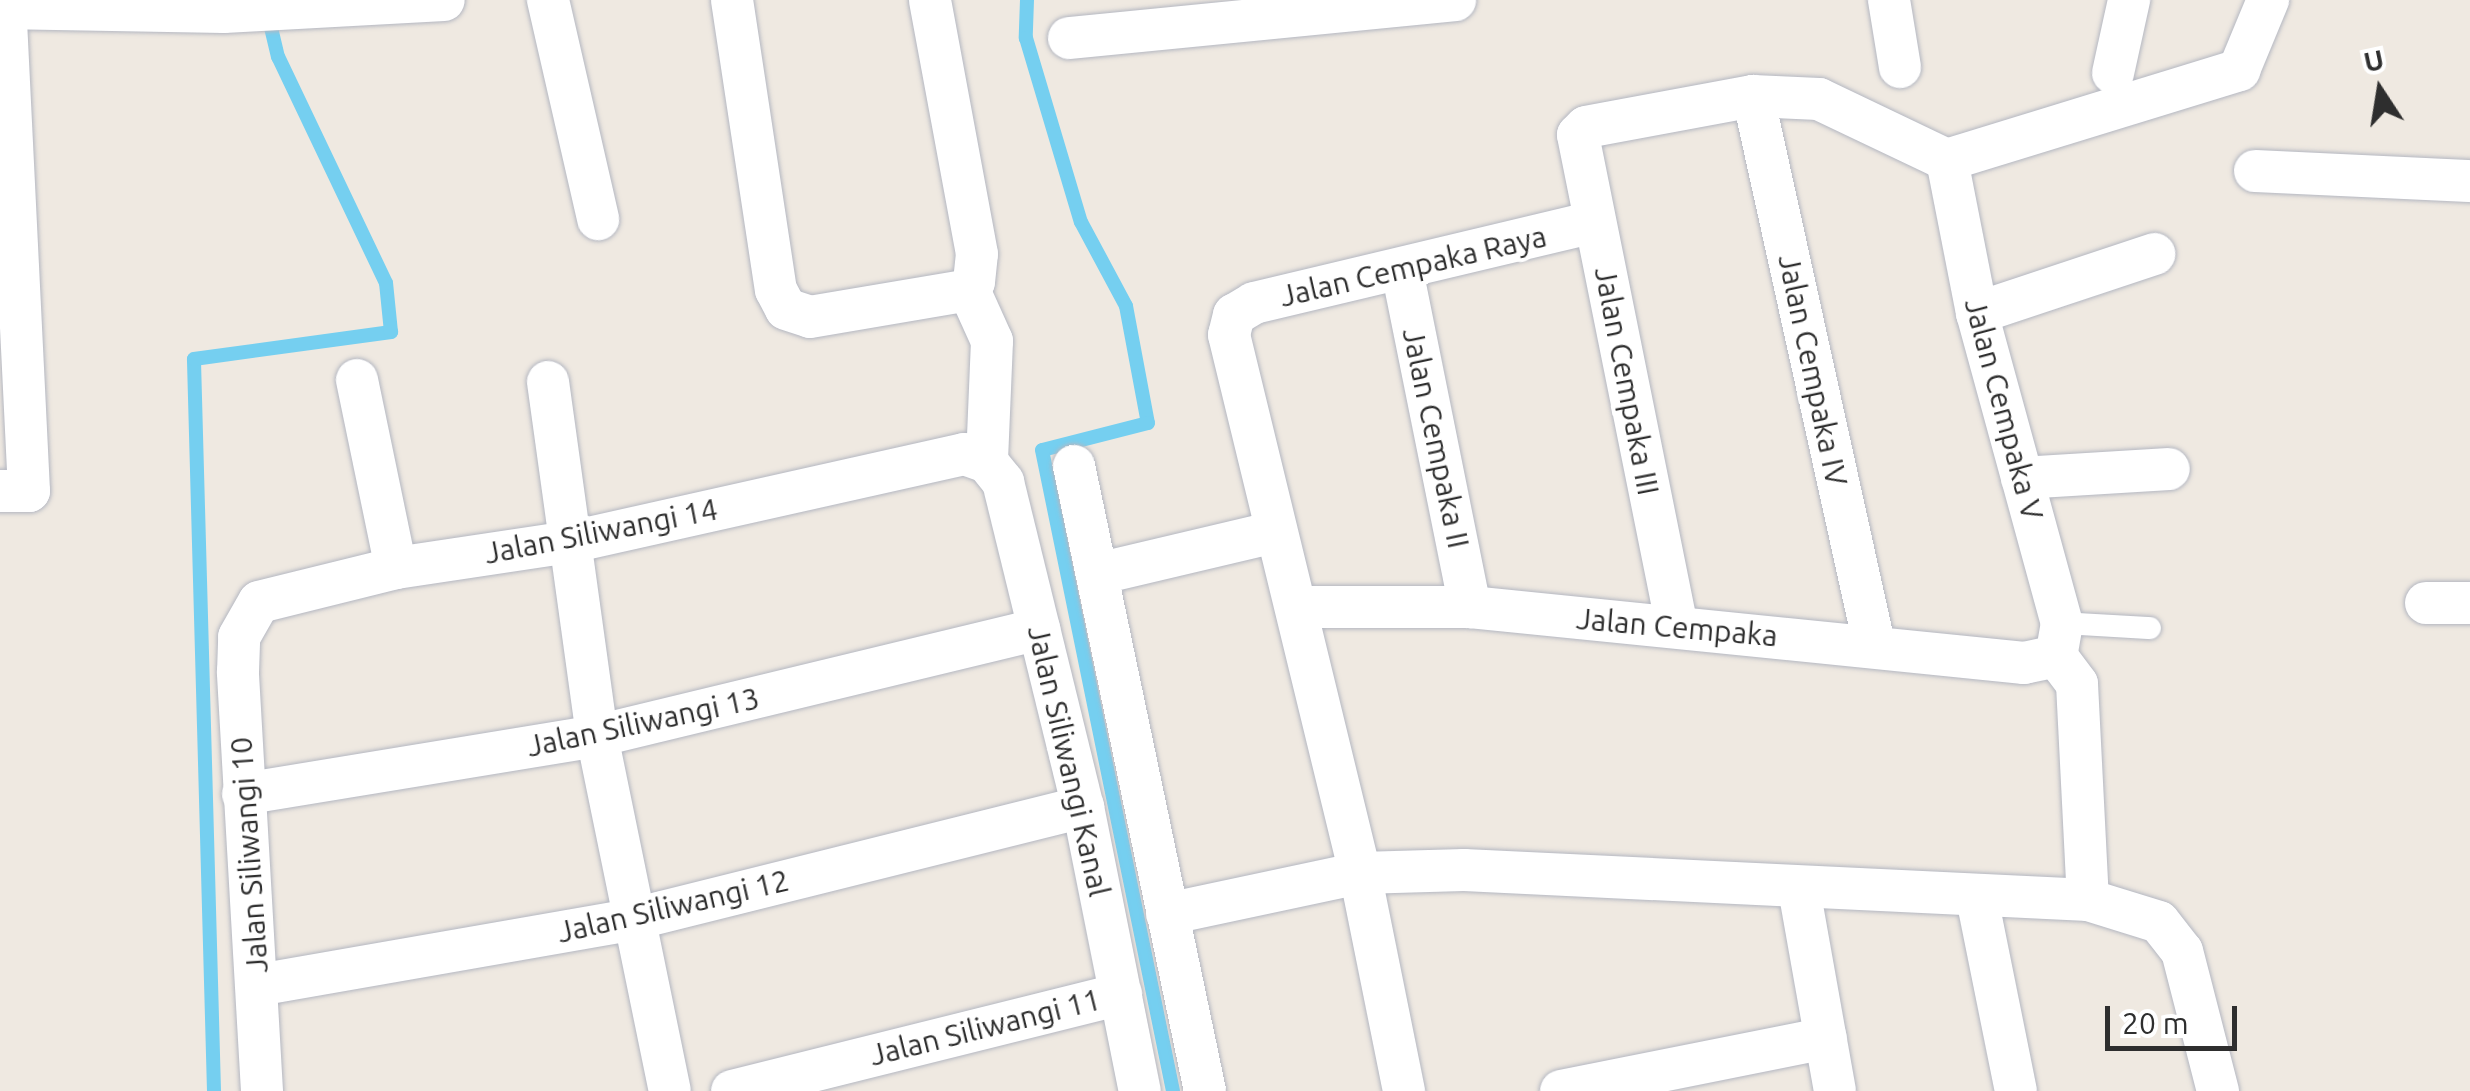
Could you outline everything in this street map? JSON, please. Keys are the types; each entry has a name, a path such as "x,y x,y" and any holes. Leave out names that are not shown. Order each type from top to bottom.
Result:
{"street":[{"path":"0,491 29,491 2,8 305,9 444,0"},
{"path":"548,0 598,219"},
{"path":"732,0 766,252 786,309 810,318 969,290"},
{"path":"930,0 977,254 969,290 992,341 976,458"},
{"path":"1070,38 1455,0"},
{"path":"1889,0 1900,67"},
{"path":"2114,72 2129,0"},
{"path":"1753,96 1820,99 1947,160 2240,70 2268,0"},
{"name":"Jalan Cempaka III","path":"1677,627 1578,136 1586,127 1753,96"},
{"name":"Jalan Cempaka IV","path":"1753,96 1874,644"},
{"name":"Jalan Cempaka V","path":"1947,160 1977,312 2022,478 2059,640 2077,684 2088,900"},
{"path":"2255,171 2470,181"},
{"name":"Jalan Cempaka Raya","path":"1275,532 1229,335 1234,315 1254,303 1595,222"},
{"path":"1977,312 2154,254"},
{"name":"Jalan Cempaka II","path":"1402,270 1470,607"},
{"path":"357,380 396,568"},
{"path":"548,382 597,736 630,920 670,1091"},
{"name":"Jalan Siliwangi 14","path":"246,620 259,602 396,568 570,542 976,458"},
{"name":"Jalan Siliwangi Kanal","path":"976,458 1003,482 1083,807 1140,1091"},
{"path":"1074,466 1205,1091"},
{"path":"2022,478 2169,469"},
{"path":"1097,574 1275,532 1297,607 1360,874 1404,1091"},
{"path":"2426,604 2470,603"},
{"name":"Jalan Cempaka","path":"1297,607 1470,607 1874,644 2024,663 2059,640"},
{"name":"Jalan Siliwangi 10","path":"246,620 238,672 262,1091"},
{"name":"Jalan Siliwangi 13","path":"243,794 597,736 1039,629"},
{"name":"Jalan Siliwangi 12","path":"258,985 630,920 1083,807"},
{"path":"1167,914 1360,874 1464,870 1800,890 2088,900 2159,922 2182,951 2218,1091"},
{"path":"1800,890 1835,1091"},
{"path":"1977,898 2016,1091"},
{"name":"Jalan Siliwangi 11","path":"732,1091 1120,994"},
{"path":"1561,1091 1826,1038"}],"lane":[{"path":"2059,640 2150,628"}],"waterway":[{"path":"1027,0 1026,38 1081,222 1126,306 1148,423 1042,450 1173,1091"},
{"path":"214,1091 194,359 391,332 386,283 278,57 268,15"}]}
